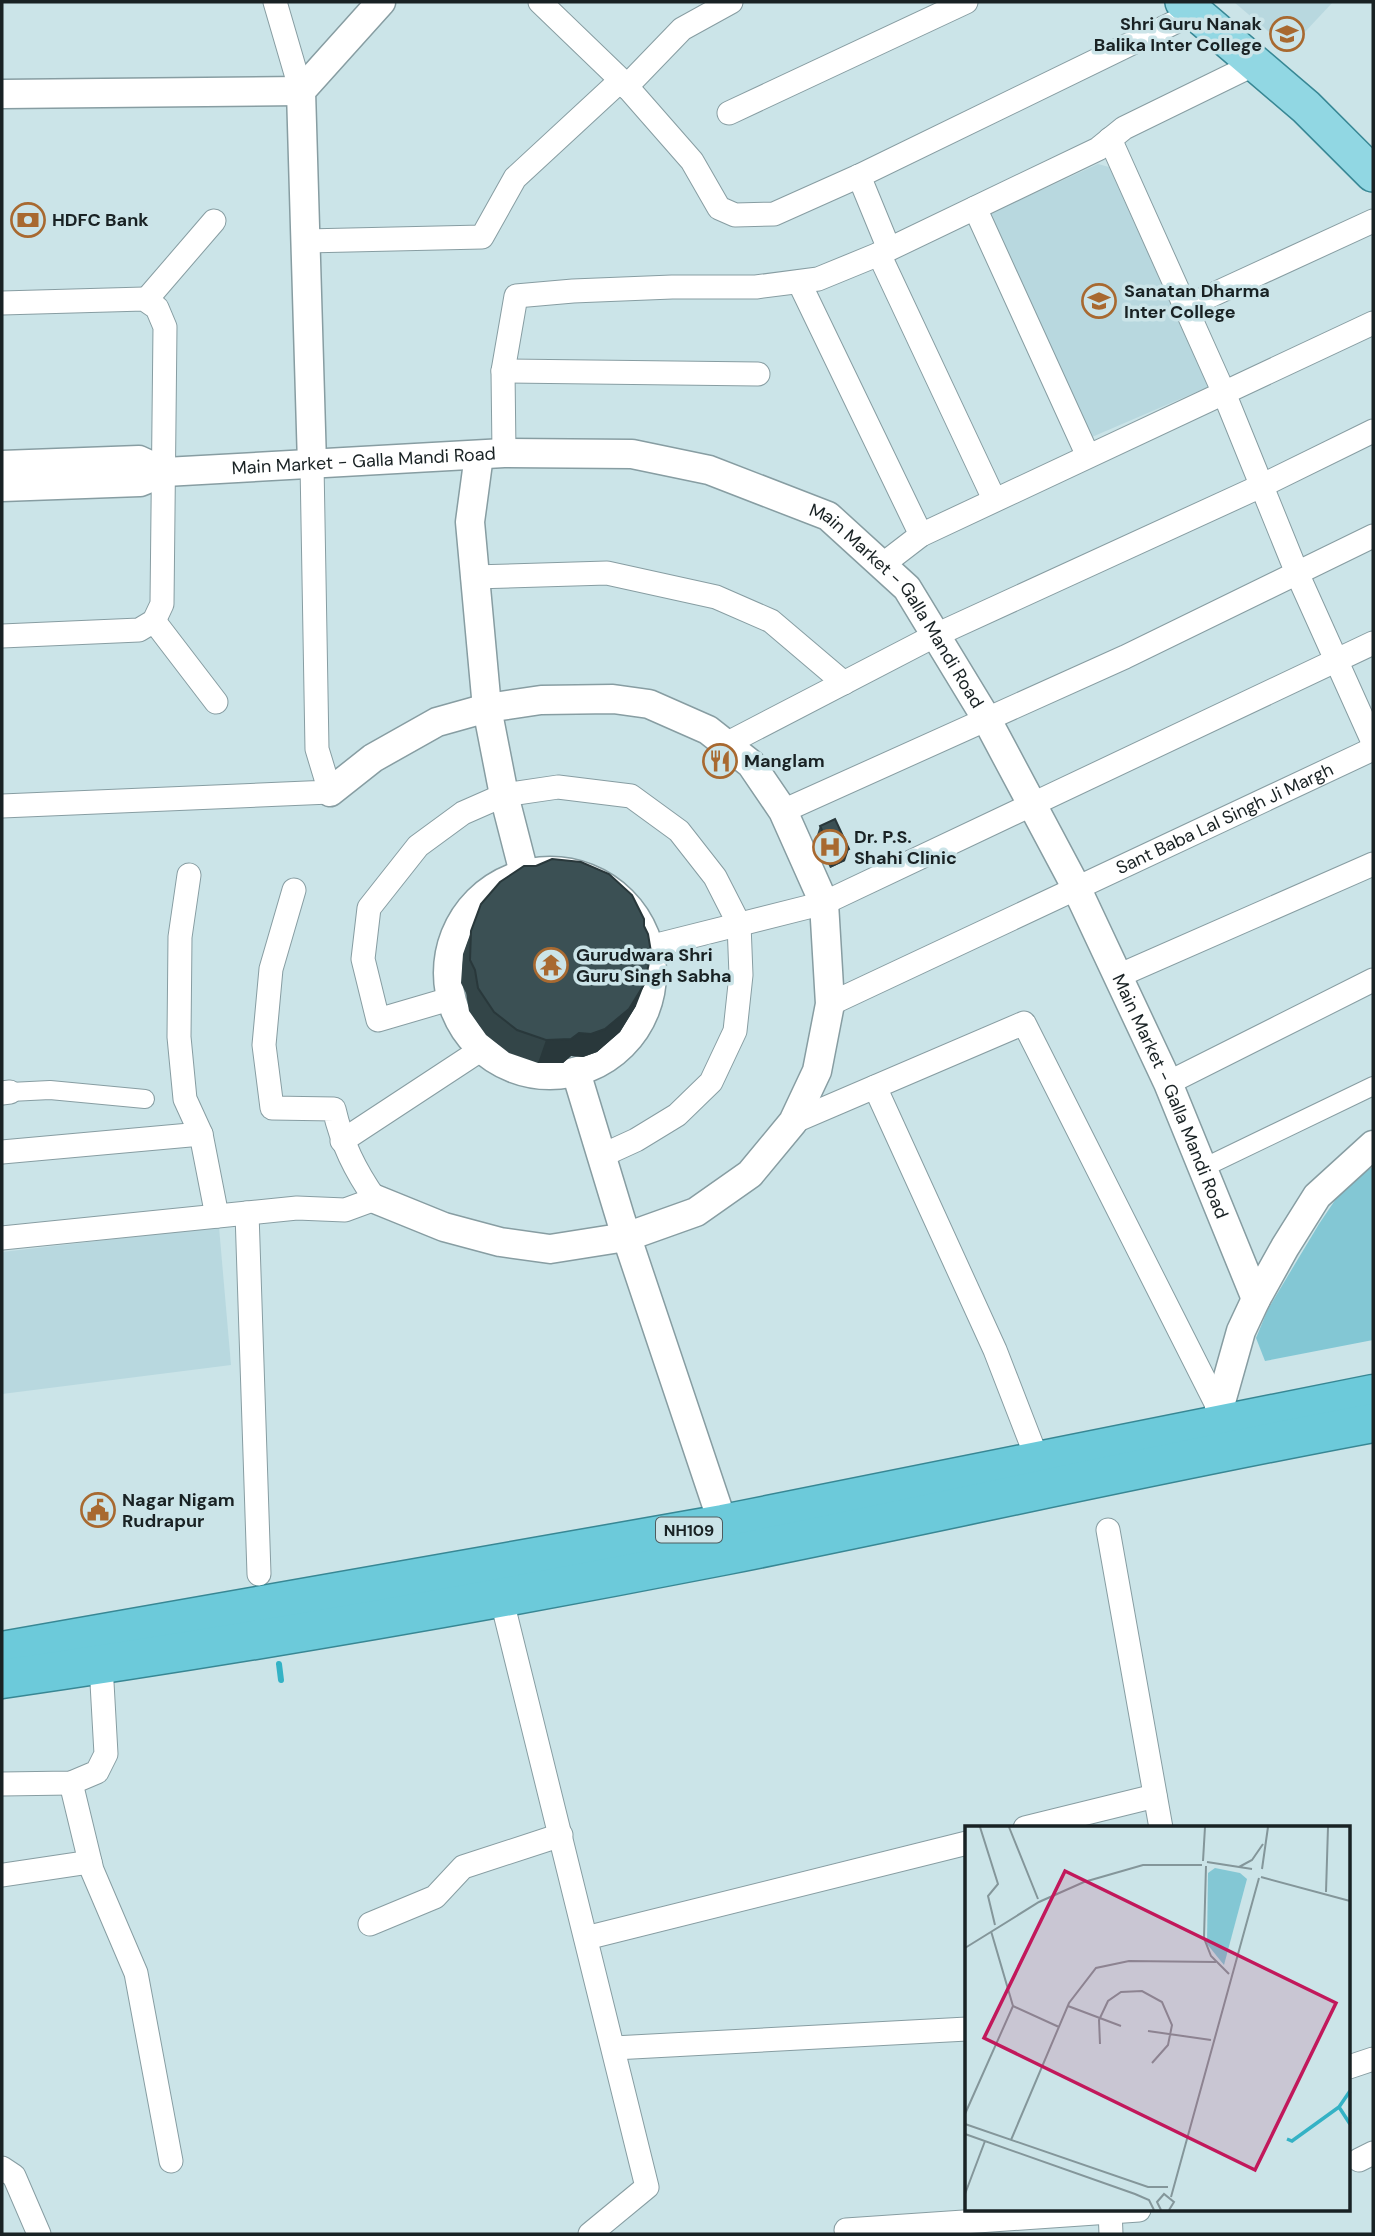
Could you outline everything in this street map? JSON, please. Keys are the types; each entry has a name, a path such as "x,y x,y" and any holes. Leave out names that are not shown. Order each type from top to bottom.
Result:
{"highway":[{"name":"NH109","path":"2,1679 100,1650 727,1539 1373,1394"},
{"name":"NH109","path":"727,1539 1038,1461 1223,1428 1373,1423"},
{"name":"NH109","path":"2,1651 100,1650 501,1597 573,1567"}],"main road":[{"path":"1199,5 1373,174"},
{"path":"1199,5 1270,44 1311,80 1373,142"}],"street":[{"path":"275,2 302,91 317,749 330,792"},
{"path":"2,93 302,91 381,2"},
{"path":"540,2 623,83 692,161 719,208 735,215 774,214 859,176 1199,5"},
{"path":"306,241 482,237 515,178 682,29 731,2"},
{"path":"729,113 966,2"},
{"path":"524,873 504,795 487,708 470,522 492,454 516,296 672,287 756,287 818,279 884,251 1098,149 1124,128 1257,63"},
{"path":"1110,139 1224,393 1297,573 1373,742"},
{"path":"859,176 884,251 994,499"},
{"path":"975,208 1088,456"},
{"path":"146,300 214,221"},
{"path":"1186,307 1373,221"},
{"path":"799,282 921,535"},
{"path":"2,303 146,300 157,308 165,327 162,604 155,621 139,630 2,636"},
{"path":"882,565 921,535 994,499 1373,323"},
{"path":"503,371 758,374"},
{"path":"726,744 936,635 1261,486 1373,431"},
{"name":"Main Market - Galla Mandi Road","path":"2,487 140,482 165,472 492,454 632,454 709,470 828,516 907,588 986,718 1076,887 1168,1083 1256,1299"},
{"name":"Main Market - Galla Mandi Road","path":"2,465 139,460 165,472"},
{"path":"783,811 1125,656 1373,537"},
{"path":"473,577 607,573 716,597 771,621 844,683"},
{"path":"155,621 216,702"},
{"path":"649,947 824,903 1373,643"},
{"path":"2,806 330,792 373,758 437,722 487,708 541,700 613,699 649,704 708,730 726,744 751,764 783,811 824,903 830,1004 817,1071 793,1122 750,1174 696,1212 626,1237 550,1249 512,1244 444,1227 375,1199 361,1179 342,1141 334,1109 272,1108 264,1045 271,968 294,890"},
{"name":"Sant Baba Lal Singh Ji Margh","path":"830,1004 1373,748"},
{"path":"453,998 379,1020 363,959 369,908 418,846 463,813 504,795 558,787 631,796 679,831 715,877 739,924 741,975 735,1031 711,1082 677,1115 636,1140 601,1156"},
{"path":"1118,976 1373,864"},
{"path":"555,870 587,877 615,893 636,917 649,947 652,979 646,1011 629,1038 605,1060 576,1072 541,1075 506,1065 482,1049 457,1015 448,981 451,945 466,913 491,888 524,873 555,870"},
{"path":"189,874 180,937 179,1037 185,1098 201,1134 216,1216"},
{"path":"1168,1083 1373,979"},
{"path":"793,1122 1024,1023 1223,1428"},
{"path":"342,1141 482,1049"},
{"path":"576,1072 626,1237 727,1539"},
{"path":"1203,1168 1373,1086"},
{"path":"875,1087 995,1350 1038,1461"},
{"path":"6,1093 50,1090 145,1099"},
{"path":"2,1152 201,1134"},
{"path":"1223,1428 1241,1331 1256,1299 1284,1247 1317,1196 1373,1145"},
{"path":"2,1238 298,1208 345,1210 375,1199"},
{"path":"247,1213 259,1574"},
{"path":"1234,1243 1284,1247"},
{"path":"1108,1530 1161,1826"},
{"path":"501,1597 647,2187 590,2234"},
{"path":"2,1784 71,1783 97,1772 106,1754 100,1650"},
{"path":"71,1783 90,1862 135,1973 171,2161"},
{"path":"1033,1826 1155,1796"},
{"path":"370,1924 435,1897 463,1867 561,1835"},
{"path":"586,1938 965,1843"},
{"path":"3,1875 90,1862"},
{"path":"614,2048 965,2029"},
{"path":"1350,2067 1373,2059"},
{"path":"2,2168 14,2176 39,2234"},
{"path":"846,2230 1062,2212"},
{"path":"1110,2212 1111,2234"}],"shaded area":[{"name":"Shri Guru Nanak Balika Inter College","path":"1234,2 1333,2 1289,49"},
{"name":"Sanatan Dharma Inter College","path":"1098,164 1109,167 1208,387 1092,437 987,215"},
{"path":"1373,1167 1373,1340 1265,1361 1256,1338 1268,1309 1350,1178"},
{"path":"219,1227 231,1365 2,1394 2,1252"}],"building":[{"path":"835,819 849,849 834,856 820,826"},
{"name":"Gurudwara Shri Guru Singh Sabha","path":"552,859 581,862 609,874 632,895 644,919 651,952 645,983 629,1009 605,1029 591,1034 579,1033 571,1039 546,1040 517,1030 494,1012 478,988 470,960 471,931 481,904 500,882 524,866 536,866"}],"waterway":[{"path":"279,1664 281,1680"}],"place":[{"name":"Shri Guru Nanak Balika Inter College","path":"1287,34"},
{"name":"HDFC Bank","path":"28,220"},
{"name":"Sanatan Dharma Inter College","path":"1099,301"},
{"name":"Manglam","path":"720,761"},
{"name":"Dr. P.S. Shahi Clinic","path":"830,847"},
{"name":"Gurudwara Shri Guru Singh Sabha","path":"551,965"},
{"name":"Nagar Nigam Rudrapur","path":"98,1510"}]}
